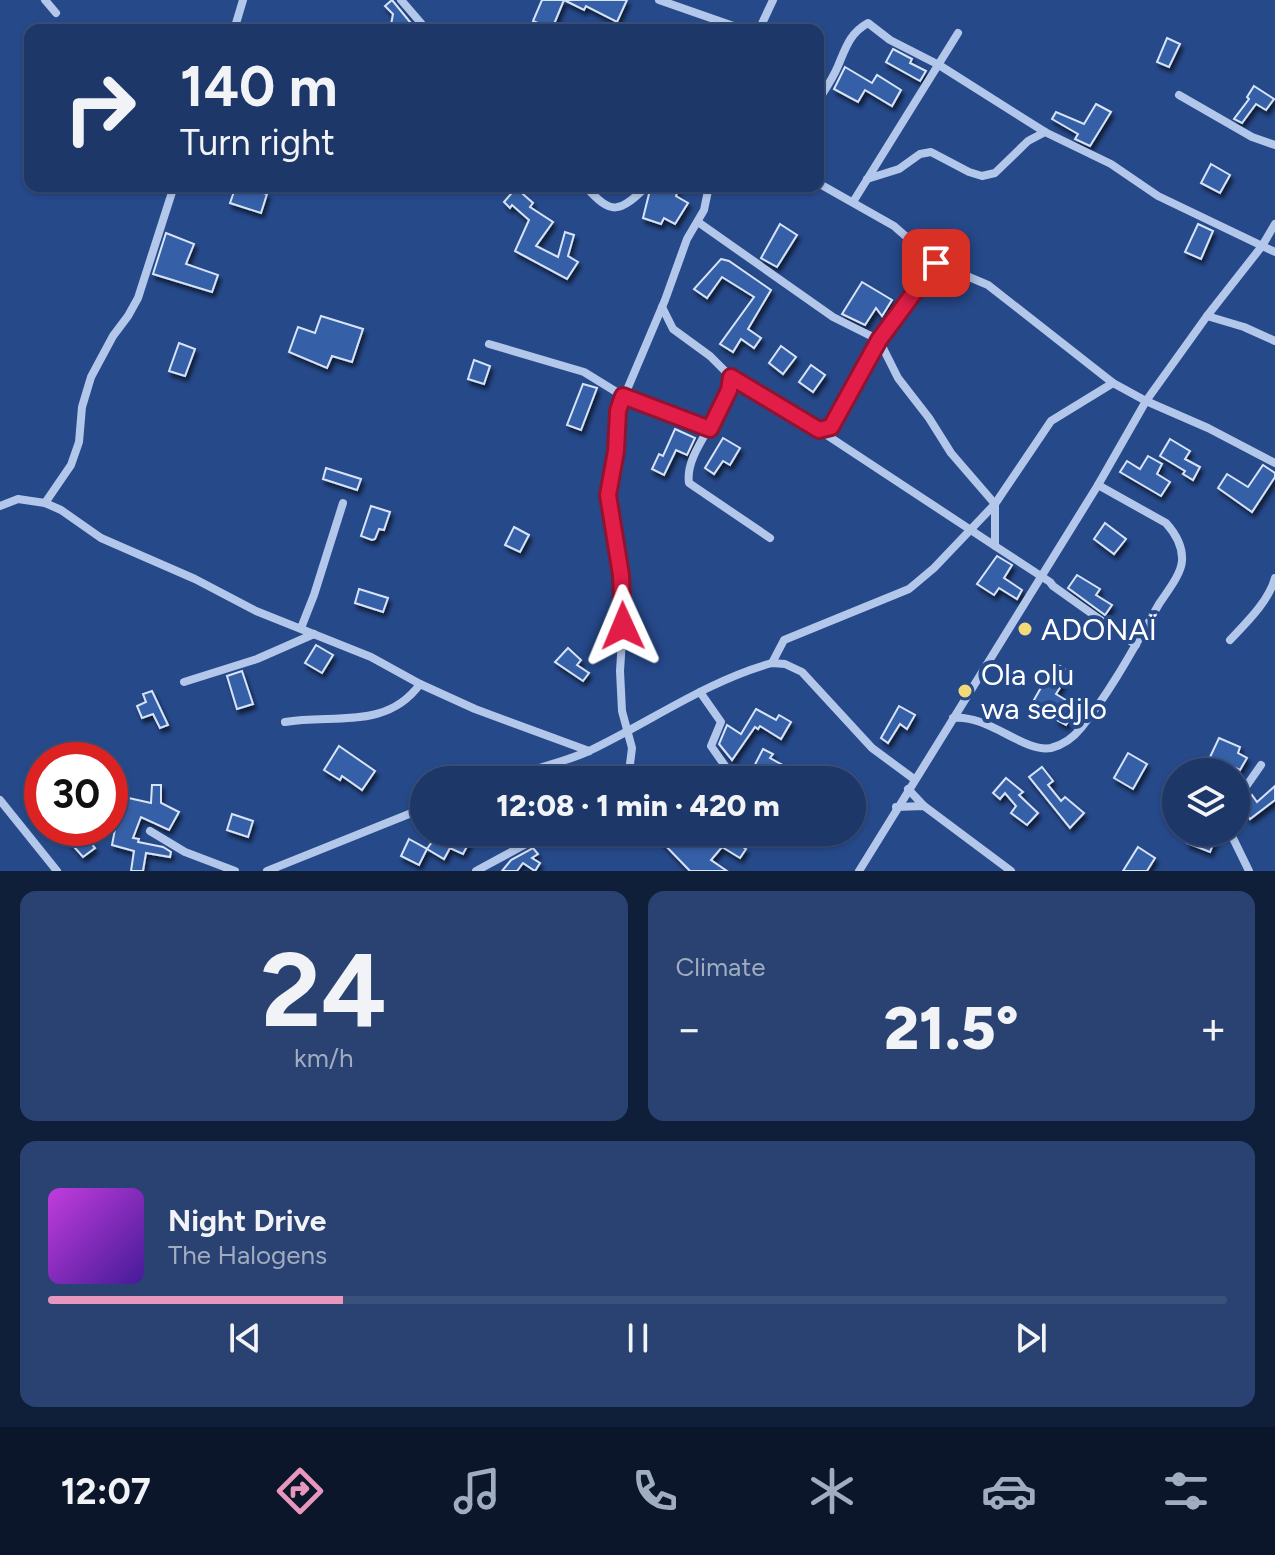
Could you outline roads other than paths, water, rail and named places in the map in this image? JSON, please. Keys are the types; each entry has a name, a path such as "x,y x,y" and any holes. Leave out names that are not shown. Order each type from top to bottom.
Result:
{"street":[{"path":"45,0 56,13"},
{"path":"236,24 243,0"},
{"path":"401,0 422,24"},
{"path":"659,0 728,24"},
{"path":"762,24 773,0"},
{"path":"824,91 845,45 857,29 868,23 890,40 939,65 1045,132 1111,164 1158,196 1275,252"},
{"path":"853,202 958,33"},
{"path":"1179,95 1252,137 1275,145"},
{"path":"867,179 899,169 920,154 931,152 969,172 982,176 995,173 1028,141 1045,132"},
{"path":"824,186 894,226 936,263 988,285 1113,383 1275,463"},
{"path":"45,503 71,465 79,442 82,407 91,377 138,298 172,192"},
{"path":"590,192 600,203 613,208 629,203 641,192"},
{"path":"630,766 632,748 626,731 620,671 624,608 618,548 608,495 616,451 618,411 687,239 698,222 707,192"},
{"path":"698,222 833,317 879,340 898,378 951,453 995,504 995,546"},
{"path":"859,871 1098,485 1146,401 1262,246 1275,224"},
{"path":"819,430 831,427 879,340 936,263"},
{"path":"662,307 673,329 723,367 731,377 819,430 1041,576 1136,645"},
{"path":"1207,316 1244,327 1275,341"},
{"path":"489,344 584,372 623,396 710,429"},
{"path":"731,377 729,390 710,429 691,459 687,471 689,483 770,538"},
{"path":"772,663 784,640 909,589 934,568 995,504 1051,421 1113,383"},
{"path":"953,718 967,717 1045,748 1066,742 1079,730 1136,645 1182,563 1179,544 1166,523 1098,485"},
{"path":"0,506 18,499 45,503 61,510 101,538 195,579 256,611 371,657 420,684 519,726 589,751"},
{"path":"301,628 343,503"},
{"path":"1230,640 1274,584"},
{"path":"184,682 257,659 314,634"},
{"path":"552,766 589,751 700,692 772,663 785,664 802,672 872,748 914,779"},
{"path":"285,722 385,713 411,696 420,684"},
{"path":"700,692 721,722 712,749 725,766"},
{"path":"1250,781 1261,765"},
{"path":"908,789 924,806 1011,871"},
{"path":"0,800 57,871"},
{"path":"896,807 924,806"},
{"path":"267,871 410,814"},
{"path":"150,831 185,852 235,871"},
{"path":"476,871 522,846"},
{"path":"1237,846 1249,871"}],"place":[{"name":"ADONAÏ","path":"1025,629"},
{"name":"Ola olu wa sedjlo","path":"965,691"}]}
